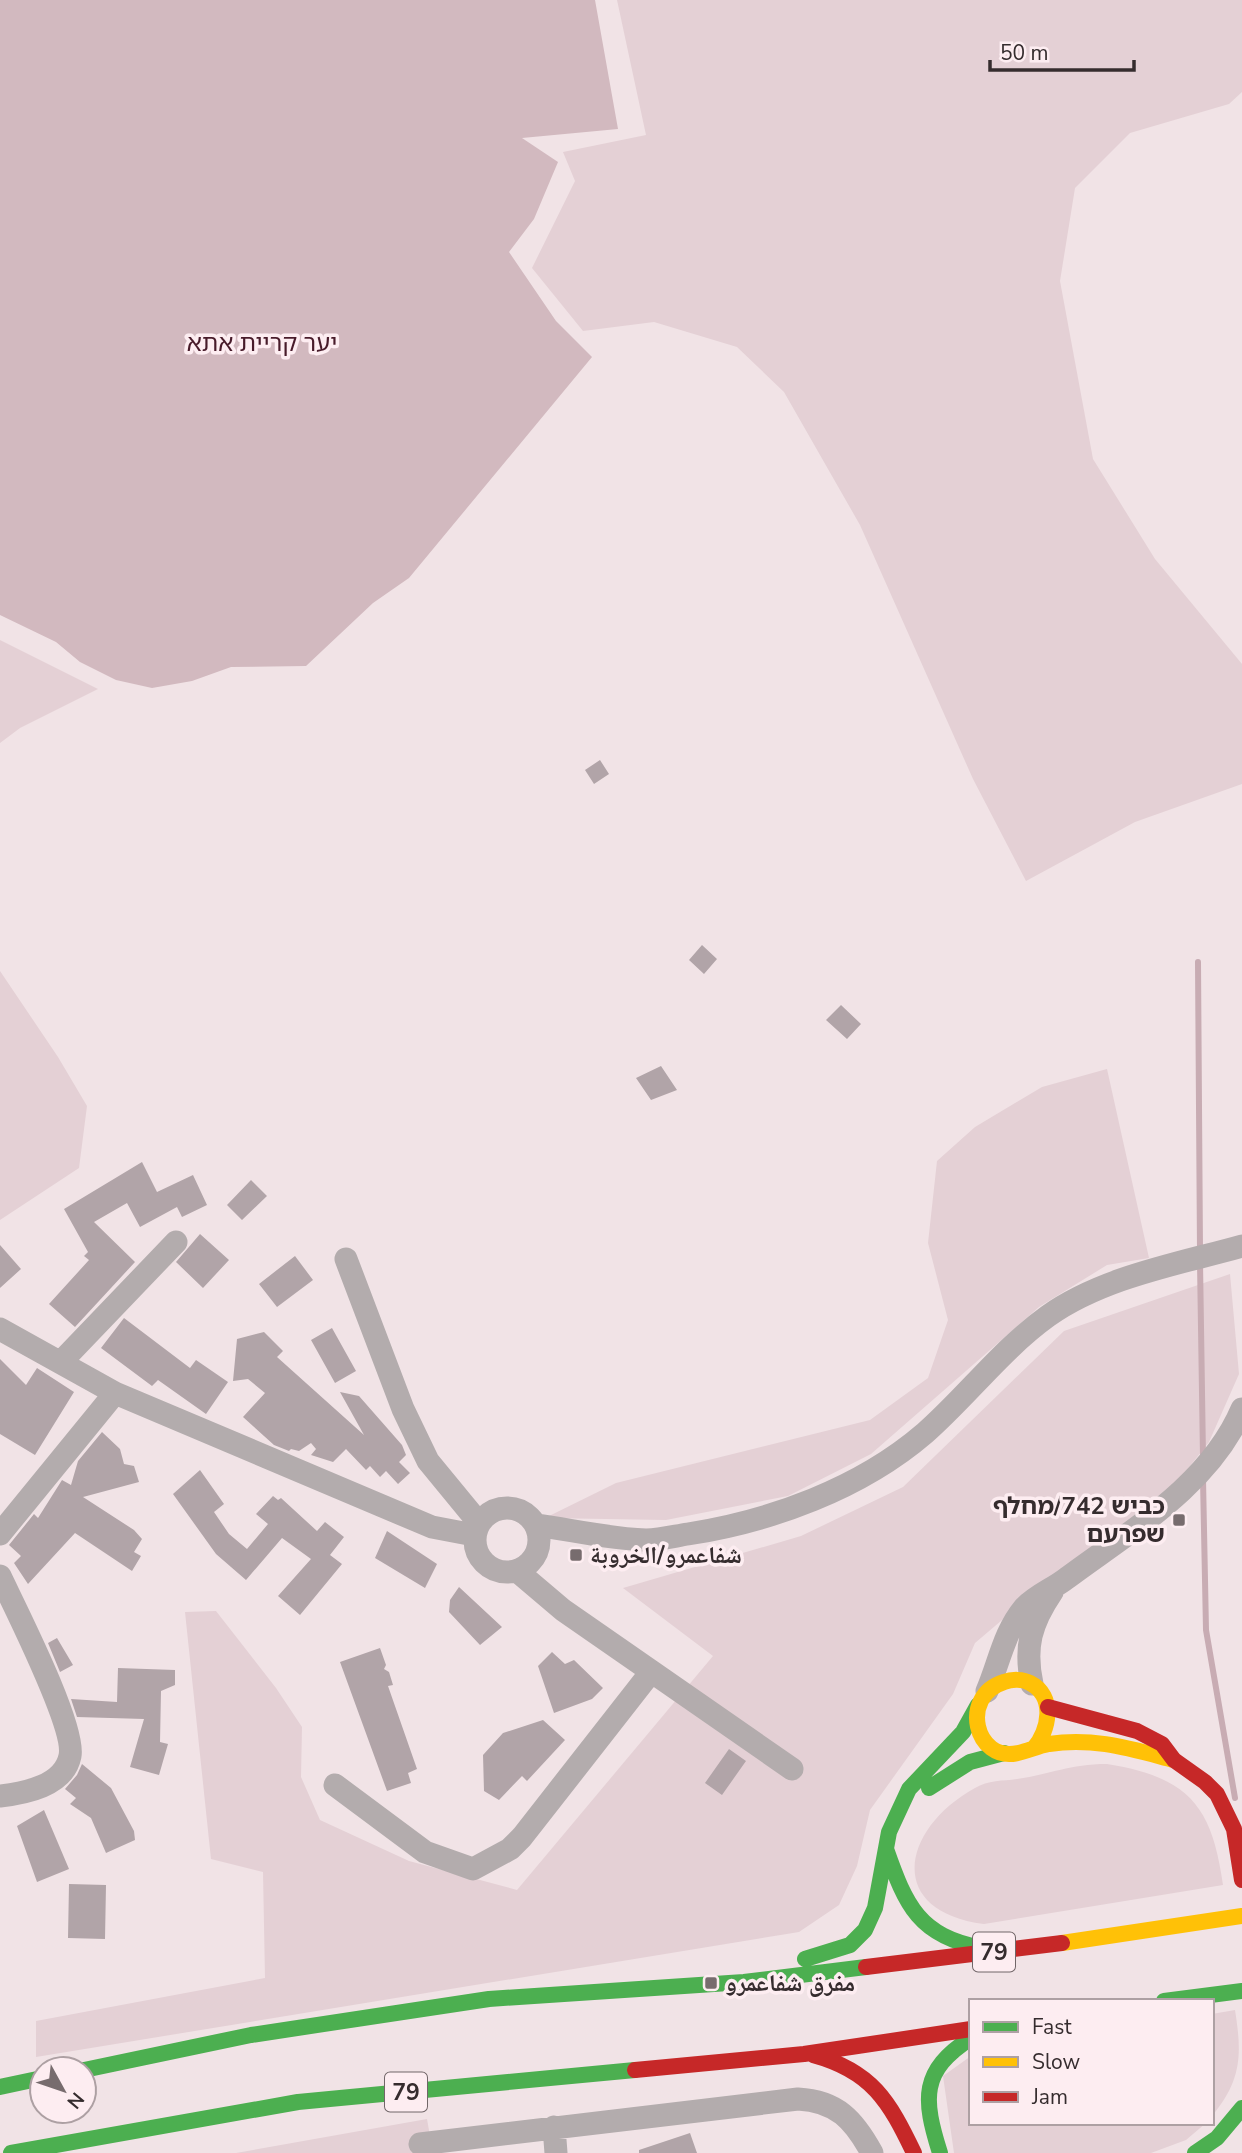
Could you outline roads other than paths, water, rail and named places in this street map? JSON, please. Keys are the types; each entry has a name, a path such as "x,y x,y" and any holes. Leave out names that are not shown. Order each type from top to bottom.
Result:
{"main road":[{"path":"744,1982 849,1945 865,1930 875,1908 889,1832 909,1789 920,1773 956,1740 982,1698 1003,1681 1032,1684 1048,1707 1048,1729 1034,1748"},
{"path":"982,1698 978,1730 985,1741 1004,1753"},
{"path":"1048,1707 1137,1731 1162,1744 1174,1760 1205,1782 1226,1811 1234,1829 1242,1880"},
{"path":"902,1807 918,1799 948,1773 970,1762 1004,1753 1015,1754 1034,1748 1087,1741 1114,1744 1174,1760"},
{"path":"886,1848 910,1908 929,1930 944,1940 958,1945 986,1948 1051,1945"},
{"name":"79","path":"98,2067 251,2035 489,1999 744,1982 1051,1945 1242,1916"},
{"path":"1180,1999 1242,1991"},
{"name":"79","path":"11,2153 298,2102 804,2054 969,2029"},
{"path":"940,2153 930,2126 927,2089 940,2062 969,2040"},
{"path":"804,2054 831,2059 862,2072 897,2113 914,2153"},
{"path":"0,2087 28,2081"},
{"path":"1195,2153 1217,2138 1242,2108"}],"street":[{"path":"61,1362 176,1242"},
{"path":"0,1329 114,1393 432,1527 477,1529 494,1511 513,1508 522,1512 536,1525 648,1540 706,1531 772,1514 828,1493 880,1466 923,1434 1049,1316 1088,1294 1131,1278 1242,1246"},
{"path":"346,1259 403,1409 428,1461 477,1529 479,1557 486,1565 506,1573 527,1566 538,1547 536,1525"},
{"path":"0,1534 114,1393"},
{"path":"982,1698 1015,1619 1038,1595 1055,1587 1140,1525 1196,1476 1218,1450 1242,1409"},
{"path":"517,1571 563,1610 792,1769"},
{"path":"0,1576 42,1663 70,1741 70,1756 64,1770 49,1783 29,1791 0,1796"},
{"path":"1032,1684 1027,1645 1040,1610 1055,1587"},
{"path":"335,1786 425,1852 473,1869 510,1849 522,1837 651,1672"},
{"path":"420,2144 798,2099 819,2100 831,2105 861,2132 872,2153"},
{"path":"554,2127 556,2153"}],"waterway":[{"path":"1198,962 1200,1251"},
{"path":"1200,1262 1203,1457"},
{"path":"1203,1479 1206,1630 1235,1798"}],"place":[{"name":"כביש 742/מחלף שפרעם","path":"1179,1520"},
{"name":"شفاعمرو/الخروبة","path":"576,1555"},
{"name":"مفرق شفاعمرو","path":"711,1983"}],"park label":[{"name":"יער קריית אתא","path":"262,343"}]}
